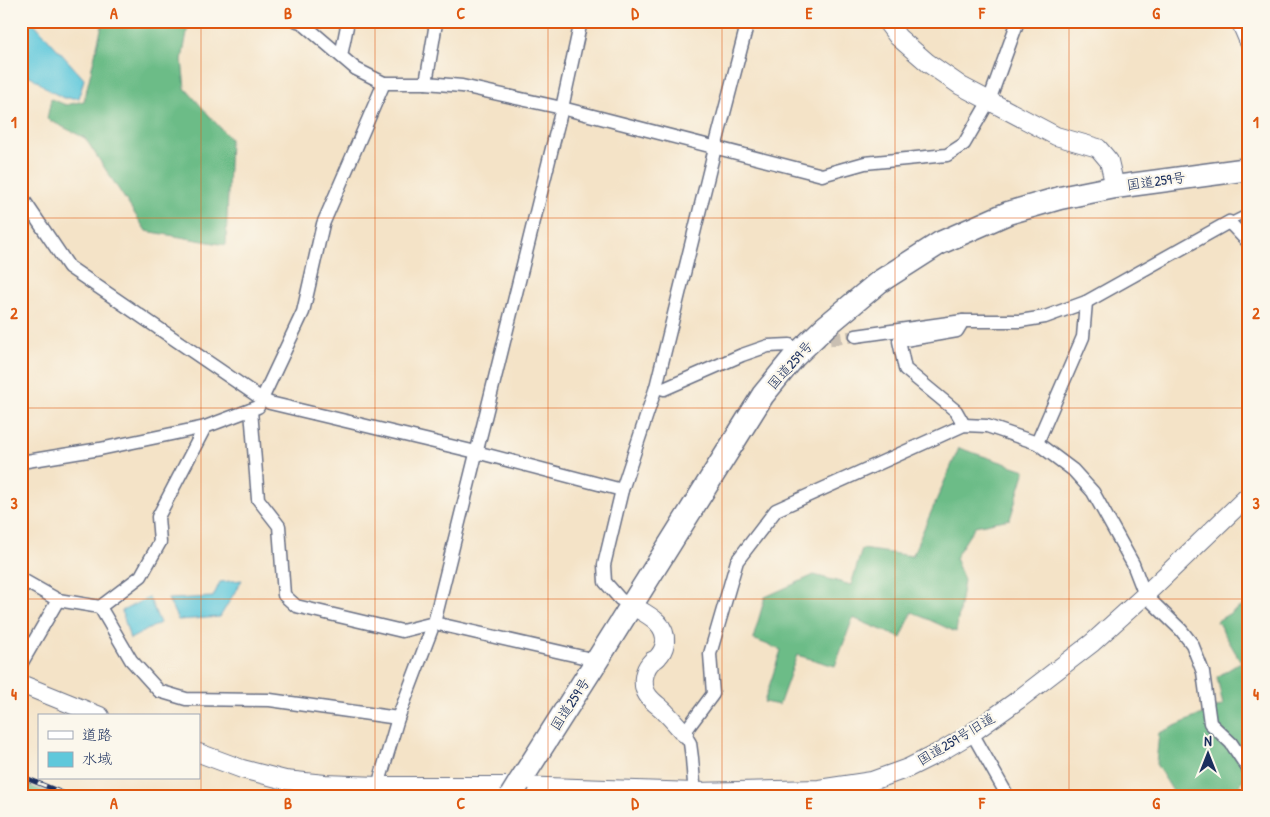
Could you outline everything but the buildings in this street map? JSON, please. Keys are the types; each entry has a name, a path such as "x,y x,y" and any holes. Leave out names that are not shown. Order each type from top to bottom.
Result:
{"highway":[{"name":"国道259号","path":"515,789 763,395 794,357 878,282 940,243 1008,213 1060,198 1115,186 1249,169"}],"street":[{"path":"298,21 356,69 384,83 426,83 462,86 562,108 822,175 865,163 947,156 964,144 989,101 1018,21"},
{"path":"341,56 348,21"},
{"path":"377,791 398,718 434,622 562,108 581,21"},
{"path":"695,794 690,743 684,733 652,701 644,687 646,670 652,661 660,656 664,647 665,637 663,628 656,620 620,599 605,582 604,565 622,490 656,387 748,21"},
{"path":"886,21 898,36 928,63 961,86 1056,136 1098,148 1109,161 1115,186"},
{"path":"1240,21 1249,42"},
{"path":"426,83 433,22"},
{"path":"21,462 100,449 205,427 251,410 266,401 303,312 323,224 384,83"},
{"path":"21,196 69,267 266,401 622,490"},
{"path":"856,336 963,321 1020,321 1045,317 1086,302 1230,222 1249,243"},
{"path":"1037,443 1083,337 1086,302"},
{"path":"963,321 957,331 898,341 905,369 956,411 964,424"},
{"path":"656,387 664,389 742,355 768,346 790,345"},
{"path":"251,410 258,499 279,526 284,594 296,606 402,631 434,622 587,658 596,662"},
{"path":"684,733 713,694 710,654 738,561 776,510 964,424 986,426 1037,443 1072,470 1093,492 1133,564 1145,594 1181,630 1192,644 1204,672 1210,723 1231,743 1249,770"},
{"path":"21,579 58,600 100,607 141,576 160,542 158,517 205,427"},
{"name":"国道259号旧道","path":"200,752 242,769 285,780 377,791 518,786 695,794 819,789 872,780 908,768 940,752 972,733 1018,700 1092,642 1249,495"},
{"path":"21,664 58,600"},
{"path":"100,607 131,660 159,691 186,699 270,700 398,718"},
{"path":"21,684 95,714"},
{"path":"972,733 1006,796"}],"lane":[{"path":"1230,222 1249,212"}],"green space":[{"path":"103,21 189,21 182,60 185,88 230,139 226,245 146,231 85,138 47,119 51,99 66,105 84,101"},
{"path":"959,448 1025,470 1010,519 975,526 955,558 964,580 956,632 912,612 901,638 853,618 835,666 797,655 779,705 764,702 781,650 753,639 765,597 814,575 851,585 862,549 912,556"},
{"path":"1249,602 1249,764 1236,796 1176,796 1156,764 1159,733 1223,705 1217,677 1241,662 1217,621"},
{"path":"21,783 50,793 53,796 21,796"}],"water":[{"path":"21,21 32,21 84,79 79,98 64,98 50,91 32,77 21,73"},
{"path":"242,580 220,617 178,620 168,599 213,597 220,582"},
{"path":"149,597 160,623 130,639 122,611"}],"tunnel":[{"path":"812,342 856,336"}],"railway":[{"path":"21,776 70,796"}]}
